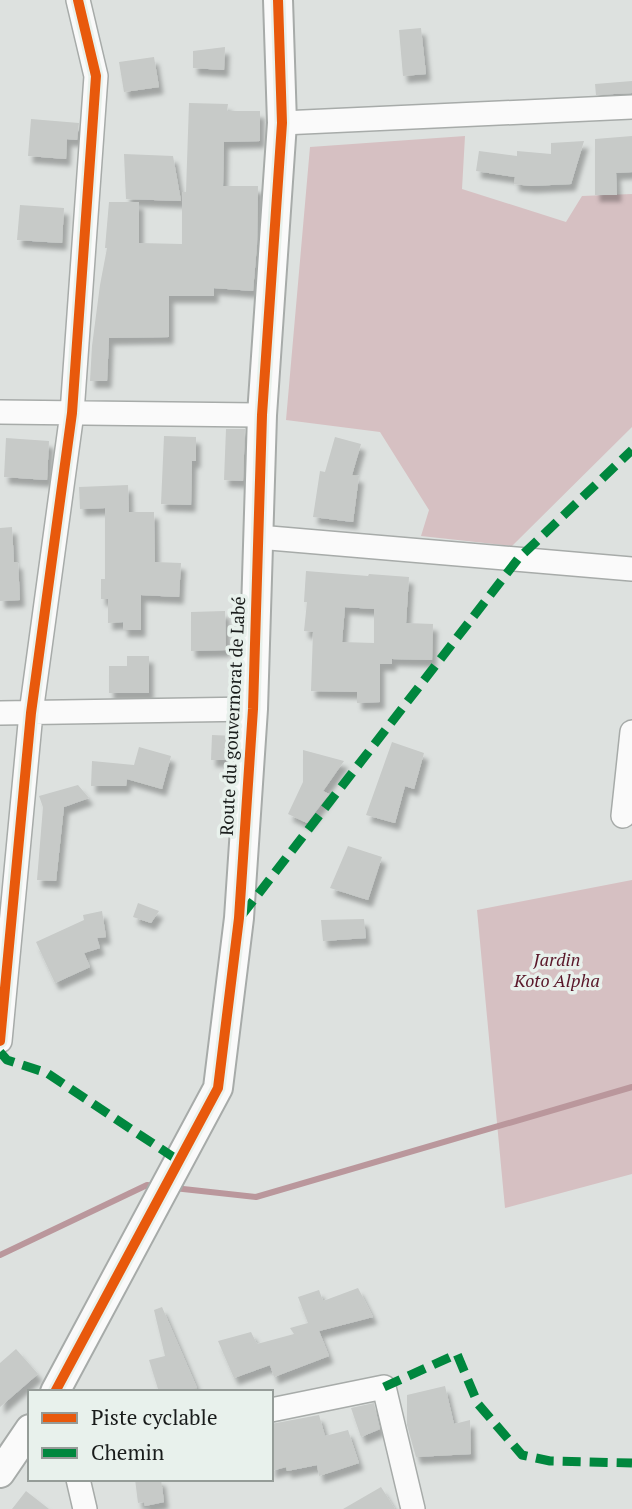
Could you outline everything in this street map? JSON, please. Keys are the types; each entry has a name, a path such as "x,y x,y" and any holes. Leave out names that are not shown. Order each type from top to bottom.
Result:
{"street":[{"path":"0,1041 31,713 72,413 96,76 78,0"},
{"name":"Route du gouvernorat de Labé","path":"58,1390 218,1088 239,918 253,709 262,415 282,123 278,0"},
{"path":"282,123 632,107"},
{"path":"0,412 262,415"},
{"path":"258,537 632,569"},
{"path":"0,713 253,709"},
{"path":"623,816 632,732"},
{"path":"273,1410 384,1387 413,1509"},
{"path":"0,1473 28,1432"},
{"path":"78,1481 85,1509"}],"green space":[{"path":"465,136 462,189 566,222 582,196 632,194 632,427 512,546 421,536 429,510 380,432 286,420 310,147"},
{"name":"Jardin Koto Alpha","path":"632,880 632,1174 505,1208 477,910"}],"building":[{"path":"421,28 426,74 403,76 399,30"},
{"path":"225,47 224,70 193,68 193,51"},
{"path":"154,57 159,87 124,92 119,62"},
{"path":"632,81 632,93 596,95 595,84"},
{"path":"189,103 228,104 227,111 260,111 260,141 224,142 223,186 258,186 253,291 214,288 214,296 169,296 169,337 109,338 107,381 90,381 92,346 107,248 109,202 139,202 139,243 182,244 182,192 186,192"},
{"path":"31,119 79,123 77,140 67,139 66,159 28,156"},
{"path":"632,136 632,172 616,173 617,195 595,195 595,139"},
{"path":"584,141 571,184 514,184 515,177 476,171 479,151 517,156 517,151 551,154 551,143"},
{"path":"124,154 173,156 181,201 126,199"},
{"path":"20,205 64,208 62,243 17,240"},
{"path":"226,429 245,429 243,481 224,480"},
{"path":"164,436 196,437 196,461 192,461 191,505 161,504"},
{"path":"335,437 361,444 352,475 359,476 353,522 313,517 320,471 325,472"},
{"path":"6,438 49,441 47,480 4,477"},
{"path":"128,485 129,512 154,512 155,562 181,563 179,597 141,595 141,630 123,630 123,622 108,623 108,599 101,599 101,579 105,579 105,508 80,509 79,487"},
{"path":"12,527 14,562 18,562 20,600 0,601 0,528"},
{"path":"306,571 409,577 406,623 433,624 432,660 392,659 392,664 380,664 380,702 357,703 357,692 311,691 313,632 304,631 307,602 304,602","holes":["345,607 374,609 374,643 342,642"]},
{"path":"225,611 226,650 191,651 191,612"},
{"path":"127,656 149,656 149,693 109,693 109,666 127,666"},
{"path":"212,735 235,736 233,760 211,760"},
{"path":"392,742 424,753 414,789 405,786 395,823 366,815"},
{"path":"139,747 171,756 162,789 127,779 126,786 91,786 92,761 134,765"},
{"path":"303,750 344,761 323,791 329,794 307,823 288,814 303,782"},
{"path":"78,785 89,798 64,807 56,881 37,880 43,807 39,796"},
{"path":"348,846 382,857 368,900 330,888"},
{"path":"138,903 159,911 151,923 133,917"},
{"path":"102,911 106,937 97,938 100,948 84,953 90,967 55,983 36,942 84,920 83,915"},
{"path":"364,919 366,938 323,941 321,920"},
{"path":"358,1288 373,1317 319,1331 329,1356 274,1377 270,1365 234,1378 218,1341 251,1332 257,1344 294,1334 290,1328 308,1323 298,1297 319,1290 323,1301"},
{"path":"162,1307 197,1388 158,1390 149,1360 165,1356 154,1310"},
{"path":"16,1349 38,1374 0,1407 0,1363"},
{"path":"445,1386 454,1424 470,1420 471,1454 416,1457 407,1425 407,1395"},
{"path":"374,1403 380,1429 361,1437 351,1408"},
{"path":"319,1415 325,1436 348,1430 359,1463 319,1476 317,1465 287,1471 286,1467 273,1470 273,1424"},
{"path":"135,1481 161,1481 164,1502 145,1506 144,1502 138,1503"},
{"path":"381,1487 395,1509 343,1509"},
{"path":"26,1491 49,1509 12,1509"}],"waterway":[{"path":"174,1188 256,1197 632,1087"},
{"path":"0,1255 147,1185 156,1186"}],"marked path":[{"path":"242,915 518,559 632,450"},
{"path":"0,1052 7,1060 47,1073 179,1161"},
{"path":"384,1387 457,1354 478,1404 522,1455 550,1461 632,1463"}],"cycle path":[{"path":"0,1041 31,713 72,413 96,76 78,0"},
{"path":"56,1390 218,1088 239,918 253,709 262,415 282,123 278,0"}]}
